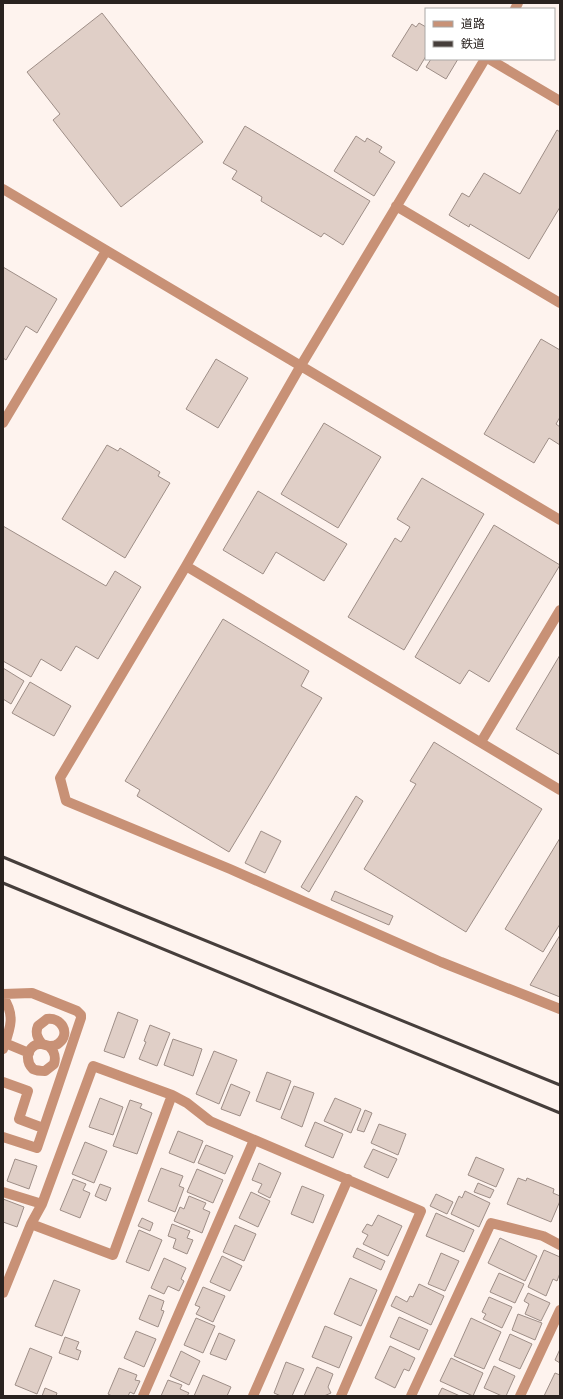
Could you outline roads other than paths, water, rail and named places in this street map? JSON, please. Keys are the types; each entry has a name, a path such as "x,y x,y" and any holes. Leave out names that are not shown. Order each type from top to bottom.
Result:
{"street":[{"path":"484,60 300,366 186,566 60,778 66,801 230,869 441,962 560,1009"},
{"path":"491,60 560,101"},
{"path":"3,189 560,520"},
{"path":"396,206 560,303"},
{"path":"3,424 106,251"},
{"path":"186,566 560,790"},
{"path":"481,742 560,610"},
{"path":"3,1137 36,1148 81,1022 81,1015 77,1011 32,993 3,996 11,1019 11,1025 4,1042 29,1052"},
{"path":"54,1019 59,1004"},
{"path":"54,1019 47,1019 38,1026 36,1033 37,1037 46,1045 54,1052 55,1060 52,1067 45,1071 38,1071 31,1067 28,1060 29,1052 34,1046 46,1045 57,1044 61,1041 64,1034 63,1027 58,1020 54,1019"},
{"path":"3,1293 31,1224 42,1204 93,1066 172,1095 187,1103 210,1121 421,1211 341,1396"},
{"path":"3,1082 28,1091 19,1119 43,1128"},
{"path":"31,1224 113,1255 172,1095"},
{"path":"143,1396 254,1140"},
{"path":"253,1396 348,1179"},
{"path":"3,1192 42,1204"},
{"path":"411,1396 491,1224 543,1236 560,1245"},
{"path":"520,1396 560,1310"}],"railway":[{"path":"3,857 560,1085"},
{"path":"3,883 560,1113"}]}
